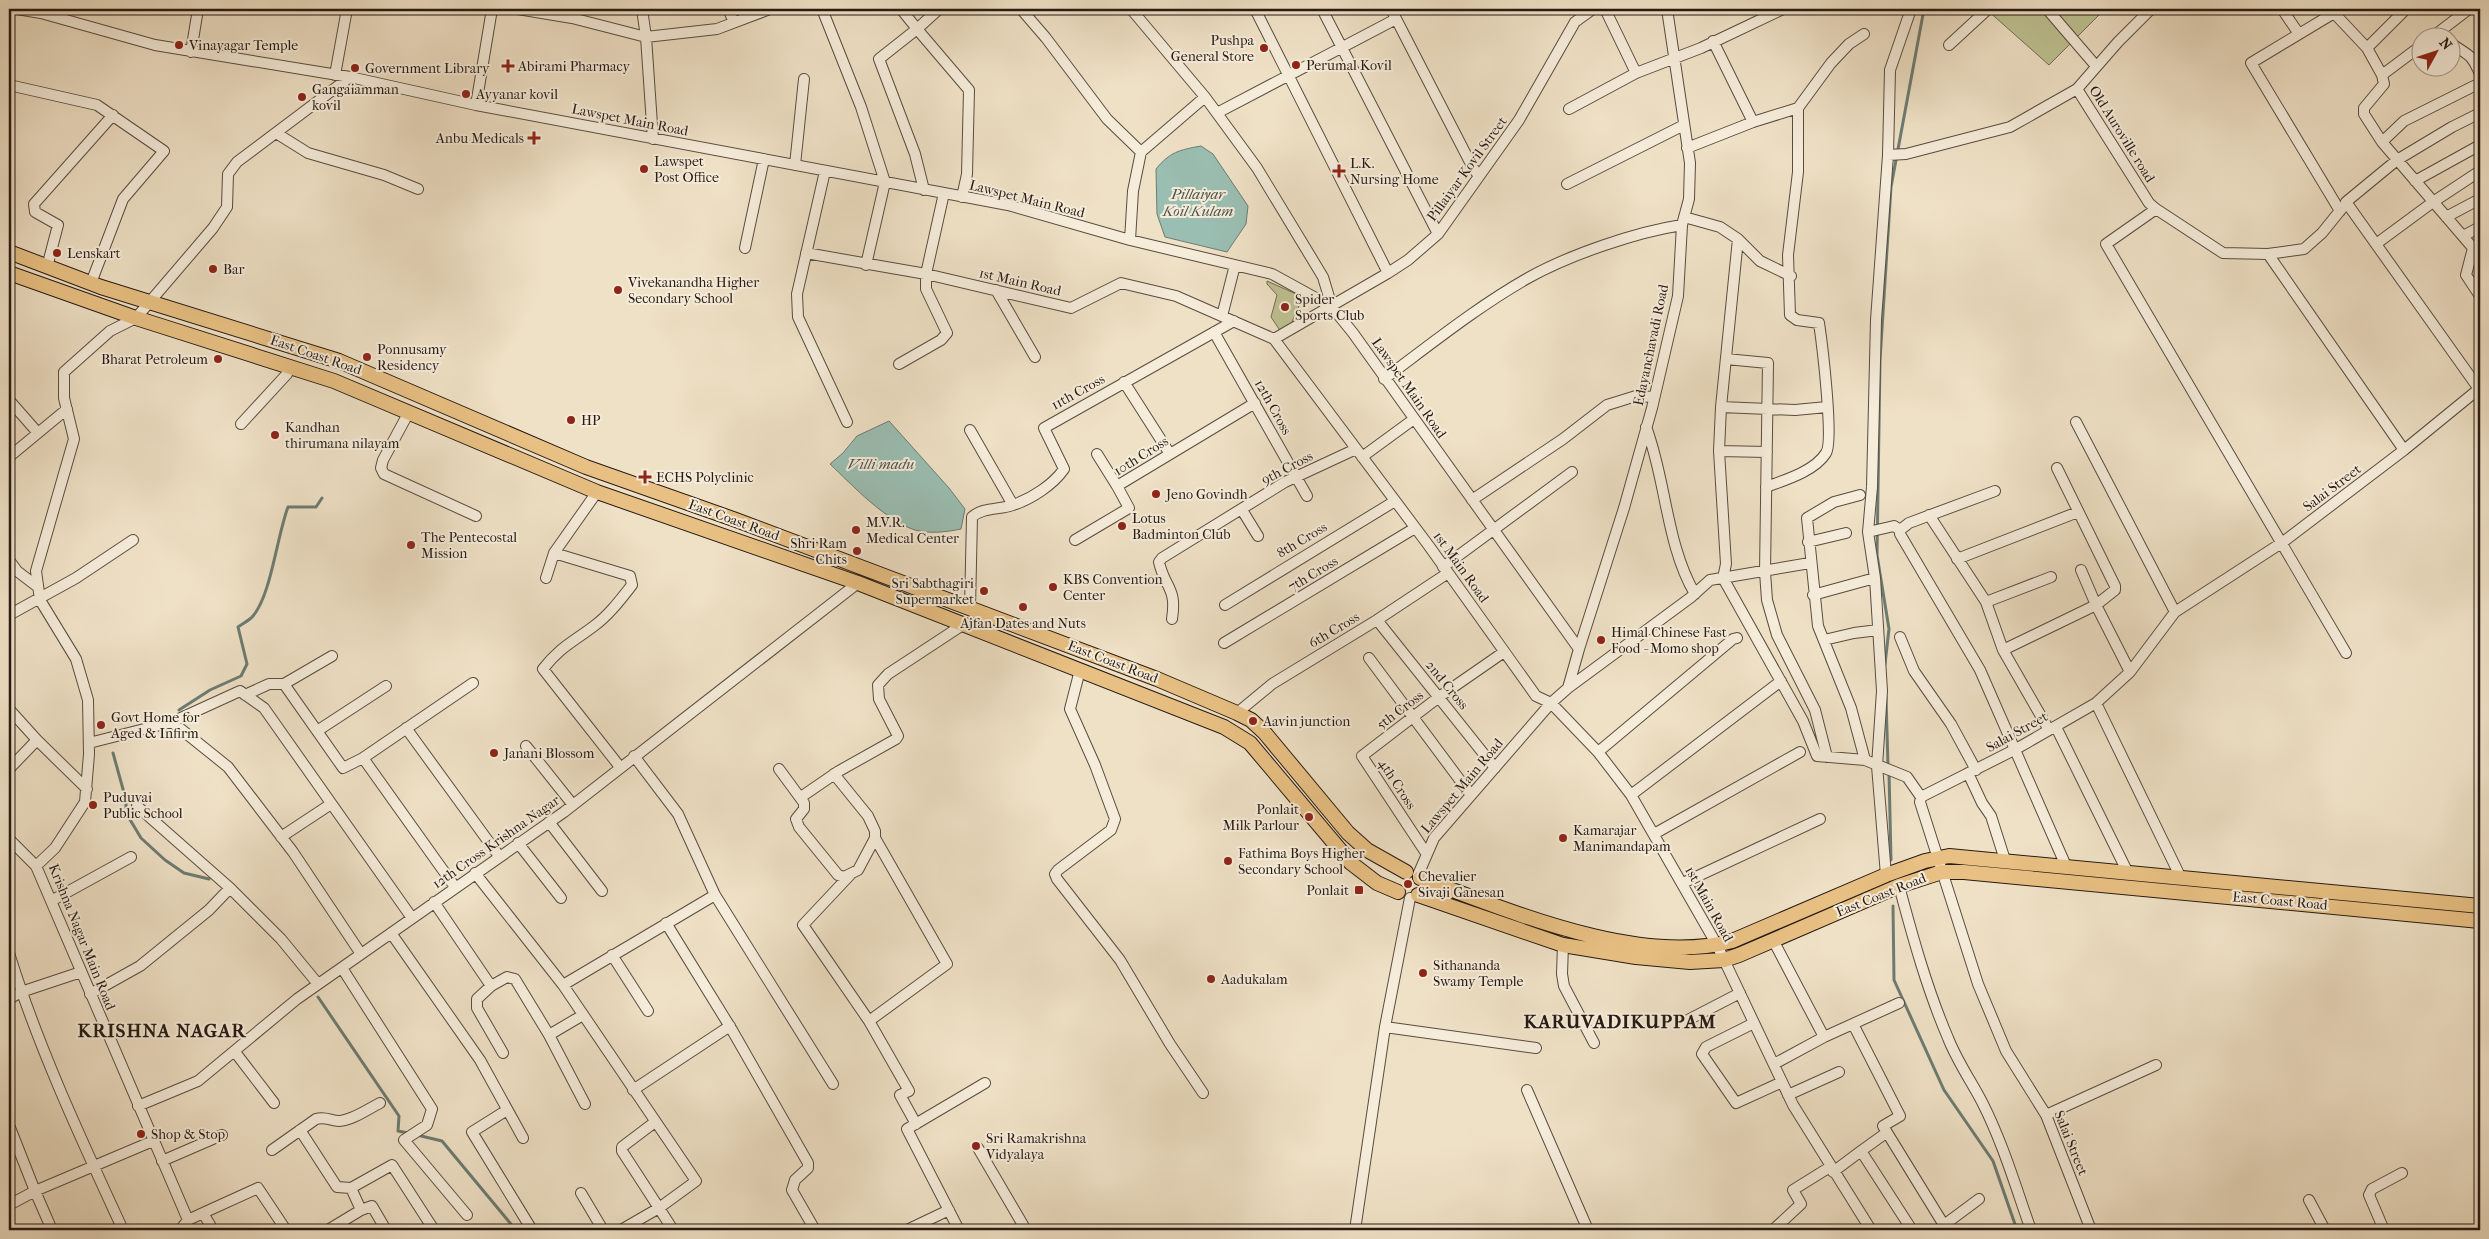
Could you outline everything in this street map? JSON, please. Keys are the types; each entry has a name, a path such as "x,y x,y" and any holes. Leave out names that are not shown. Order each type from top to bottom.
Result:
{"highway":[{"name":"East Coast Road","path":"9,252 151,303 339,361 586,467 736,520 1157,678 1237,713 1264,732 1355,839 1367,850 1415,875 1546,924 1584,934 1669,947 1717,945 1732,941 1886,875 1937,857 1965,856 2480,906"},
{"name":"East Coast Road","path":"9,273 136,318 334,381 597,492 858,583 1238,734 1250,744 1351,863 1370,879 1409,895 1564,945 1668,960 1690,962 1724,960 1899,886 1942,872 1974,872 2480,920"},
{"path":"1415,875 1422,887 1409,895 1397,880 1415,875"}],"street":[{"name":"Lawspet Main Road","path":"17,9 42,11 155,45 350,77 476,105 1008,205 1130,240 1272,274 1332,307 1354,333 1384,379 1579,649"},
{"path":"191,52 198,9"},
{"path":"336,75 348,9"},
{"path":"476,105 492,9"},
{"path":"518,9 572,18 646,36 717,29 770,9"},
{"path":"642,9 646,36 653,138"},
{"path":"728,9 734,22"},
{"path":"822,9 860,107 885,182 866,264"},
{"path":"901,9 970,90 967,174 962,196"},
{"path":"924,190 915,154 880,59 939,9"},
{"path":"1021,9 1046,38 1107,119 1141,152"},
{"path":"1131,9 1205,97 1258,168 1323,277 1332,307"},
{"path":"1255,9 1287,76 1388,273"},
{"path":"1322,9 1438,234"},
{"path":"1391,9 1473,168 1479,176"},
{"name":"Pillaiyar Kovil Street","path":"1274,339 1388,273 1408,260 1438,234 1519,120 1575,22 1593,9"},
{"path":"1605,9 1636,73"},
{"name":"Edayanchavadi Road","path":"1579,649 1624,508 1654,397 1678,296 1683,221 1689,198 1690,163 1676,59 1667,9"},
{"path":"1886,875 1881,767 1882,691 1875,578 1868,532 1872,487 1876,320 1888,155 1890,70 1911,9"},
{"path":"1948,45 1988,9"},
{"path":"2046,9 2096,66"},
{"name":"Old Auroville road","path":"2151,9 2077,88 2148,203 2223,253 2268,254 2304,249 2322,233 2343,207 2397,160 2480,113"},
{"path":"2282,9 2299,34"},
{"path":"2368,48 2406,9"},
{"path":"2450,28 2469,9"},
{"path":"2478,9 2480,13"},
{"path":"1569,109 1636,73 1676,59 1778,10"},
{"path":"2480,296 2466,275 2473,248 2382,142 2364,114 2364,108 2384,84 2382,75 2368,48 2333,10 2299,34 2251,63 2343,207 2376,244 2480,388"},
{"path":"1217,113 1396,19"},
{"path":"1766,487 1808,469 1822,459 1828,451 1827,408 1820,323 1796,320 1790,316 1791,276 1788,255 1798,172 1798,108 1831,63 1849,44 1864,34"},
{"path":"1714,41 1753,122"},
{"path":"2462,49 2473,59 2480,74"},
{"path":"2382,75 2412,52"},
{"path":"136,318 151,303 214,228 228,207 228,174 237,162 350,77"},
{"path":"795,165 804,78"},
{"path":"2382,142 2404,121 2480,83"},
{"path":"9,85 97,105 164,151 123,199 91,283"},
{"path":"1888,155 1906,154 2010,127 2077,88"},
{"path":"1130,240 1133,191 1141,152 1205,97"},
{"path":"1688,148 1753,122 1798,108"},
{"path":"47,267 58,225 35,212 34,204 113,115"},
{"path":"1567,184 1684,125"},
{"path":"276,133 308,153 384,175 418,189"},
{"path":"2415,181 2480,146"},
{"path":"745,248 764,159"},
{"path":"825,171 797,294 798,317 846,422"},
{"path":"2376,244 2433,202 2480,171"},
{"path":"899,364 941,340 947,333 928,296 926,274 944,193"},
{"path":"2446,217 2480,199"},
{"path":"2156,209 2106,244 2346,652"},
{"path":"1384,379 1501,294 1530,277 1554,265 1649,230 1683,221 1720,227 1738,239 1760,261 1791,276"},
{"path":"2462,236 2480,227"},
{"path":"1738,239 1721,406 1719,451 1726,564 1723,578 1804,721 1817,756 1865,760 1907,777 1921,797"},
{"name":"1st Main Road","path":"806,253 926,274 1071,308 1122,283 1176,296 1274,339 1446,570 1536,696 1551,704 1598,752 1631,796 1683,883 1717,945 1788,1095 1832,1170 1871,1230"},
{"path":"2268,254 2404,450"},
{"path":"1222,316 1235,265"},
{"path":"996,290 1035,357"},
{"name":"Krishna Nagar Main Road","path":"136,318 110,331 64,372 64,398 74,439 36,571 40,600 76,659 88,700 87,789 85,802 55,848 36,866 188,1220"},
{"name":"11th Cross","path":"970,608 972,517 977,512 1013,505 1034,495 1064,469 1044,428 1234,321"},
{"name":"12th Cross","path":"1214,332 1307,496"},
{"path":"1726,359 1768,363 1765,572 1767,600 1777,635 1815,710 1827,758"},
{"path":"241,424 287,374 290,366"},
{"path":"1124,382 1170,454"},
{"name":"Salai Street","path":"2091,1230 2046,1115 2003,1043 1978,984 1920,802 1921,797 2016,749 2096,703 2130,672 2174,612 2283,542 2404,450 2480,388"},
{"path":"1472,500 1563,439 1607,405 1636,396 1654,397"},
{"path":"9,400 38,433"},
{"name":"10th Cross","path":"1075,540 1129,508 1117,486 1255,403"},
{"path":"1721,406 1768,407 1795,410 1827,408"},
{"path":"9,457 67,409"},
{"path":"409,412 383,460 381,468 384,474 476,516"},
{"name":"9th Cross","path":"1172,619 1173,595 1159,562 1162,558 1198,533 1242,510 1296,477 1359,453 1414,419"},
{"path":"2076,422 2174,612"},
{"path":"1646,427 1655,453 1680,560 1695,594"},
{"path":"970,430 1013,505"},
{"path":"1719,451 1767,452"},
{"path":"1097,454 1117,486"},
{"path":"2003,650 2096,606 2112,594 2115,586 2057,468"},
{"name":"6th Cross","path":"1237,713 1272,684 1377,620 1446,570 1572,472"},
{"path":"1900,530 1909,523 1995,491"},
{"path":"546,578 554,553 597,492"},
{"path":"1860,495 1834,502 1807,518 1813,595 1818,626 1852,708 1865,760"},
{"name":"8th Cross","path":"1225,605 1395,501"},
{"path":"1242,510 1258,536"},
{"path":"1957,559 2078,512"},
{"path":"1929,515 1986,602 2003,650 2053,728 2127,871"},
{"path":"1868,532 1894,526 1900,530 1903,542 1980,670 2066,866"},
{"name":"7th Cross","path":"1224,643 1415,528"},
{"path":"1808,542 1846,533"},
{"path":"9,615 40,600 91,569 133,540"},
{"path":"554,553 630,576 632,585 617,605 596,625 555,653 544,669 620,767"},
{"path":"9,560 17,571 38,587"},
{"name":"Lawspet Main Road","path":"1415,875 1434,838 1551,704 1568,688 1695,594 1710,580 1810,563"},
{"path":"2081,570 2096,606 2130,672"},
{"path":"1986,602 2051,577"},
{"path":"1813,595 1875,578"},
{"name":"12th Cross Krishna Nagar","path":"138,1106 198,1081 235,1052 290,1004 573,805 858,583"},
{"name":"2nd Cross","path":"1377,620 1495,768"},
{"path":"801,797 834,774 898,736 877,692 882,679 964,624"},
{"path":"1824,640 1854,632 1878,630"},
{"path":"1900,637 1914,671 1951,724 1972,771 1982,803 1992,816 2005,860"},
{"path":"1598,752 1732,639 1737,638"},
{"path":"1568,688 1579,649"},
{"name":"5th Cross","path":"1362,756 1439,697 1504,652"},
{"path":"245,695 269,684 284,684 332,656"},
{"path":"1369,658 1472,795"},
{"path":"1080,670 1070,709 1095,765 1115,819 1115,824 1112,830 1058,870 1056,874 1057,879 1120,960 1170,1044 1203,1093"},
{"path":"1631,796 1782,681"},
{"path":"284,684 344,768 363,758 473,683"},
{"path":"317,731 386,686"},
{"path":"89,743 172,722 240,691 264,708 412,918"},
{"path":"2096,703 2180,876"},
{"path":"9,709 37,740 87,789"},
{"path":"172,722 228,767 281,837 361,954"},
{"path":"406,728 499,856"},
{"path":"9,769 37,740"},
{"path":"526,746 573,805"},
{"path":"1654,834 1800,752"},
{"path":"634,756 678,814 715,895 833,1084"},
{"name":"4th Cross","path":"1362,756 1426,853"},
{"path":"363,758 455,887"},
{"path":"779,769 801,797 804,809 796,819 799,827 838,875 844,877 858,870 875,838 876,831 868,816 834,774"},
{"path":"281,837 331,804"},
{"path":"137,806 230,888 281,939 318,984"},
{"path":"1683,883 1820,819"},
{"path":"549,822 602,891"},
{"path":"869,1021 947,964 875,838"},
{"path":"9,839 36,866"},
{"path":"518,843 561,898"},
{"path":"51,901 131,857"},
{"path":"475,873 563,985 696,1181 659,1208 621,1230"},
{"path":"850,875 804,925 869,1021 909,1091 900,1095 916,1124"},
{"path":"1899,886 1931,997 1961,1067 1982,1102 2002,1149 2031,1230"},
{"path":"90,994 140,966 209,910 230,888"},
{"path":"563,985 715,895"},
{"path":"1355,1230 1386,1027 1409,895"},
{"path":"434,902 491,986"},
{"path":"666,923 730,1026 808,1163 808,1168 805,1172 794,1180 792,1190 815,1230"},
{"path":"391,933 480,1060 523,1138"},
{"path":"1774,940 1824,1037"},
{"path":"1564,945 1562,974 1564,986 1594,1043"},
{"path":"9,953 21,992 123,1230"},
{"path":"612,955 648,1010"},
{"path":"342,968 432,1109 427,1125 404,1140 467,1215"},
{"path":"9,999 21,992 81,972"},
{"path":"502,1053 476,1008 477,999 506,976 515,979 549,1035 585,1104"},
{"path":"1682,1022 1740,993"},
{"path":"1774,1064 1824,1037 1900,1003"},
{"path":"549,1035 583,1015"},
{"path":"1754,1022 1706,1047 1702,1054 1736,1103 1782,1082"},
{"path":"1853,1024 1900,1116 1883,1126 1886,1133 1945,1228 1978,1199"},
{"path":"633,1090 730,1026"},
{"path":"1386,1027 1536,1048"},
{"path":"235,1052 274,1103"},
{"path":"2046,1115 2156,1065"},
{"path":"1788,1095 1839,1072"},
{"path":"959,1230 907,1129 985,1083"},
{"path":"1527,1090 1588,1230"},
{"path":"272,1150 322,1117 338,1121 344,1120 380,1103"},
{"path":"507,1110 472,1132 532,1230"},
{"path":"655,1122 622,1147 622,1151 672,1230"},
{"path":"9,1125 52,1230"},
{"path":"300,1130 337,1187 350,1188 392,1165 434,1230"},
{"path":"1773,1230 1801,1204 1793,1190 1832,1170 1886,1133"},
{"path":"162,1161 222,1135"},
{"path":"9,1205 35,1191 153,1141"},
{"path":"978,1148 1026,1230"},
{"path":"1861,1151 1912,1230"},
{"path":"2384,1230 2369,1195 2372,1189 2402,1173"},
{"path":"180,1230 188,1220 258,1188 286,1230"},
{"path":"350,1188 361,1210"},
{"path":"581,1194 603,1230"},
{"path":"2309,1200 2325,1230"},
{"path":"328,1230 361,1210 372,1206 386,1230"},
{"path":"907,1230 949,1210"},
{"path":"203,1213 213,1230"}],"green space":[{"path":"1986,9 2105,9 2049,65"},
{"path":"1267,281 1303,297 1288,331 1281,332 1271,317 1277,295 1267,284"}],"water":[{"name":"Pillaiyar Koil Kulam","path":"1201,146 1213,154 1248,206 1246,224 1227,252 1165,237 1157,214 1156,169 1171,155"},
{"name":"Villi madu","path":"889,421 949,488 965,509 961,529 944,532 926,532 904,525 870,502 830,464 843,453 857,436"}],"waterway":[{"path":"1885,664 1889,629 1877,555 1880,360 1891,187 1924,9"},
{"path":"179,710 210,690 241,676 247,664 238,627 253,616 265,594 288,507 316,507 322,498"},
{"path":"1886,697 1888,766"},
{"path":"113,753 126,800 126,813 141,838 165,860 184,873 209,879"},
{"path":"1889,772 1891,860"},
{"path":"1893,906 1894,980 1944,1090 1993,1161 2017,1230"},
{"path":"318,997 399,1116 398,1131 408,1133"},
{"path":"417,1135 442,1141 514,1230"}],"place":[{"name":"Vinayagar Temple","path":"179,45"},
{"name":"Pushpa General Store","path":"1264,48"},
{"name":"Perumal Kovil","path":"1296,65"},
{"name":"Abirami Pharmacy","path":"508,66"},
{"name":"Government Library","path":"355,68"},
{"name":"Ayyanar kovil","path":"466,94"},
{"name":"Gangaiamman kovil","path":"302,97"},
{"name":"Anbu Medicals","path":"534,138"},
{"name":"Lawspet Post Office","path":"644,169"},
{"name":"L.K. Nursing Home","path":"1339,171"},
{"name":"Lenskart","path":"57,253"},
{"name":"Bar","path":"213,269"},
{"name":"Vivekanandha Higher Secondary School","path":"618,290"},
{"name":"Spider Sports Club","path":"1285,307"},
{"name":"Ponnusamy Residency","path":"367,357"},
{"name":"Bharat Petroleum","path":"218,359"},
{"name":"HP","path":"571,420"},
{"name":"Kandhan thirumana nilayam","path":"275,435"},
{"name":"ECHS Polyclinic","path":"645,477"},
{"name":"Jeno Govindh","path":"1156,494"},
{"name":"Lotus Badminton Club","path":"1122,526"},
{"name":"M.V.R. Medical Center","path":"856,530"},
{"name":"The Pentecostal Mission","path":"411,545"},
{"name":"Shri Ram Chits","path":"857,551"},
{"name":"KBS Convention Center","path":"1053,587"},
{"name":"Sri Sabthagiri Supermarket","path":"984,591"},
{"name":"Ajfan Dates and Nuts","path":"1023,607"},
{"name":"Himal Chinese Fast Food - Momo shop","path":"1601,640"},
{"name":"Aavin junction","path":"1253,721"},
{"name":"Govt Home for Aged & Infirm","path":"101,725"},
{"name":"Janani Blossom","path":"494,753"},
{"name":"Puduvai Public School","path":"93,805"},
{"name":"Ponlait Milk Parlour","path":"1309,817"},
{"name":"Kamarajar Manimandapam","path":"1563,838"},
{"name":"Fathima Boys Higher Secondary School","path":"1228,861"},
{"name":"Chevalier Sivaji Ganesan","path":"1408,884"},
{"name":"Ponlait","path":"1359,890"},
{"name":"Sithananda Swamy Temple","path":"1423,973"},
{"name":"Aadukalam","path":"1211,979"},
{"name":"Shop & Stop","path":"141,1134"},
{"name":"Sri Ramakrishna Vidyalaya","path":"976,1146"}],"district":[{"name":"KARUVADIKUPPAM","path":"1620,1022"},
{"name":"KRISHNA NAGAR","path":"162,1031"}]}
